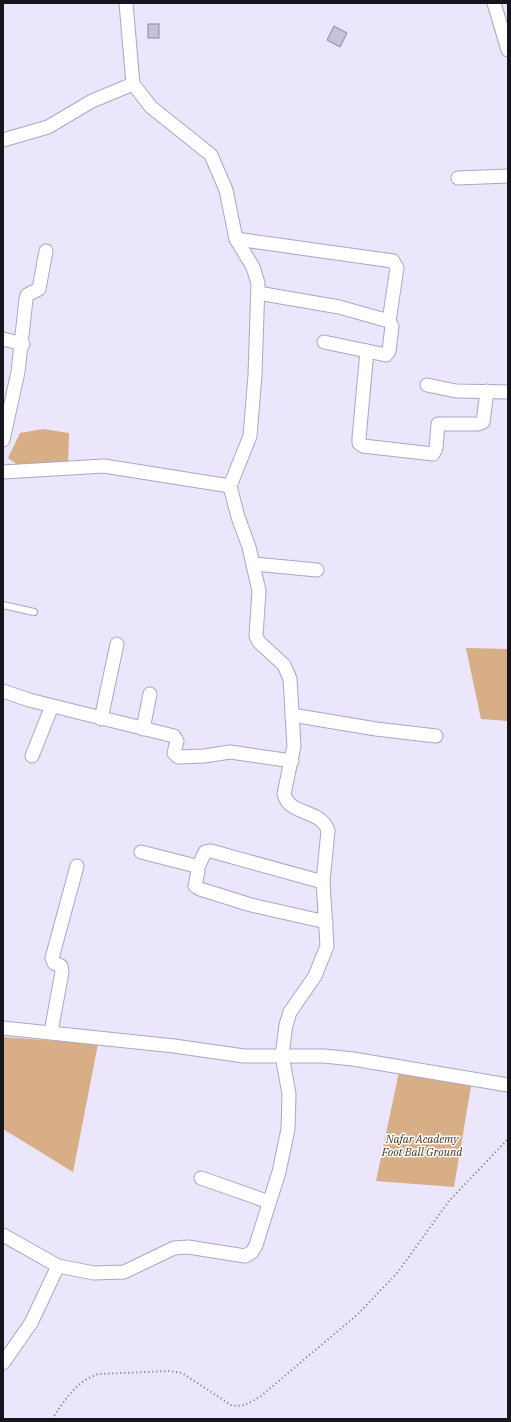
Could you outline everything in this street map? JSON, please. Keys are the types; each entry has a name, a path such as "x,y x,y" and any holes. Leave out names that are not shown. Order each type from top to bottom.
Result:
{"street":[{"path":"3,1235 58,1266 94,1273 124,1272 174,1248 188,1247 245,1256 252,1252 256,1245 279,1172 289,1113 289,1094 282,1056 286,1024 290,1012 314,976 325,955 327,946 323,882 328,831 326,824 321,819 290,805 285,801 284,794 294,746 288,672 284,665 259,642 256,636 258,591 254,564 230,486 250,436 255,375 258,283 253,267 236,239 226,190 211,155 151,107 133,84 126,3"},
{"path":"494,3 508,50"},
{"path":"3,140 48,128 92,102 133,84"},
{"path":"458,178 508,176"},
{"path":"236,239 393,261 397,268 389,321 392,326 388,354 382,355 324,342"},
{"path":"3,440 22,344 26,299 27,295 38,291 39,289 46,251"},
{"path":"258,293 331,306 389,321"},
{"path":"3,339 22,344"},
{"path":"367,352 359,442 363,446 433,454 436,448 438,424 478,424 483,422 487,391"},
{"path":"427,385 456,391 508,392"},
{"path":"3,472 104,466 230,486"},
{"path":"254,564 317,570"},
{"path":"101,718 117,644"},
{"path":"3,691 52,706 176,738 174,753 178,756 204,756 230,752 292,761"},
{"path":"143,729 150,694"},
{"path":"32,756 52,706"},
{"path":"292,715 376,729 436,736"},
{"path":"323,882 211,851 205,852 198,868 195,886 200,890 238,902 326,922"},
{"path":"141,852 198,868"},
{"path":"51,1032 62,972 61,966 54,963 52,958 77,866"},
{"path":"3,1028 174,1046 244,1056 324,1056 353,1059 508,1085"},
{"path":"201,1178 269,1202"},
{"path":"3,1363 31,1323 58,1266"}],"lane":[{"path":"3,605 34,612"}],"path":[{"path":"52,1419 76,1385 87,1378 98,1374 170,1371 182,1373 231,1405 247,1405 261,1396 358,1314 405,1264 449,1201 508,1139"}],"green space":[{"path":"43,429 69,433 68,465 21,467 8,458 20,433"},
{"path":"466,648 508,649 508,721 481,719"},
{"path":"3,1037 98,1044 73,1172 3,1129"},
{"name":"Nafar Academy Foot Ball Ground","path":"399,1072 471,1086 454,1187 376,1181"}],"building":[{"path":"148,24 159,24 159,38 148,38"},
{"path":"334,26 347,33 340,47 327,40"}]}
